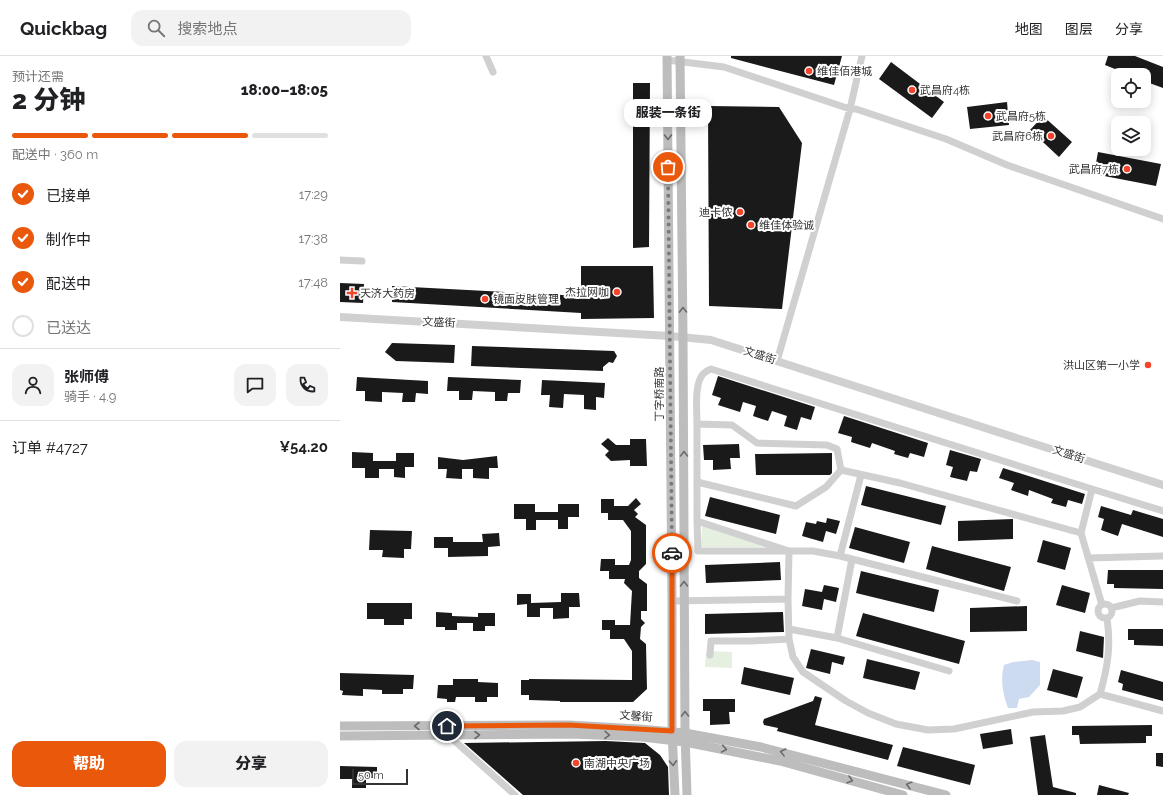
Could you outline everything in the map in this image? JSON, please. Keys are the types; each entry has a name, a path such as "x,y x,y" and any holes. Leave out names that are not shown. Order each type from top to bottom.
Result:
{"main road":[{"name":"丁字桥南路","path":"667,58 672,736 675,795"},
{"path":"680,59 685,737 688,795"},
{"name":"文馨街","path":"340,726 569,725 685,737 761,747 946,795"},
{"name":"文馨街","path":"340,736 593,734 672,736"},
{"name":"文馨街","path":"685,737 780,761 903,795"}],"street":[{"path":"486,56 493,72"},
{"path":"777,361 850,109 862,56"},
{"path":"667,58 724,67 850,109 856,109 946,139 1007,165 1163,219"},
{"path":"340,260 362,262"},
{"name":"文盛街","path":"340,317 670,336 712,340 1163,485"},
{"path":"1017,601 840,556 813,551 698,551 697,390 703,373 711,369 1163,511"},
{"path":"697,424 732,425 757,443 827,445 837,448 841,470"},
{"path":"841,470 900,483 1081,533"},
{"path":"697,482 796,506 826,487 841,470"},
{"path":"840,556 861,474"},
{"path":"1092,489 1081,533 1102,605 1099,608 1099,615 1106,618"},
{"path":"697,521 788,551"},
{"path":"788,551 789,639 793,657 803,672 846,701 868,713 896,724 928,730 954,729 1033,712 1062,711 1080,707 1100,694 1109,657 1108,628 1106,618"},
{"path":"1088,558 1163,556"},
{"path":"836,638 852,559"},
{"path":"672,601 788,599"},
{"path":"1102,605 1107,605 1110,608 1140,601 1163,602"},
{"path":"1106,618 1111,614 1110,608"},
{"path":"789,629 836,638 949,671"},
{"path":"710,655 711,641 789,639"},
{"path":"1100,694 1163,711"},
{"path":"448,735 514,795"}],"green space":[{"path":"702,526 769,547 701,547"},
{"path":"706,651 732,652 732,668 705,667"}],"water":[{"path":"1032,660 1040,662 1040,685 1029,697 1019,699 1017,708 1008,708 1003,687 1002,676 1004,665 1013,662"}],"building":[{"name":"维佳佰港城","path":"731,56 842,56 834,85 731,58"},
{"path":"1108,56 1135,56 1163,67 1163,88 1151,84 1151,68 1112,68 1105,65"},
{"name":"武昌府4栋","path":"891,62 944,102 932,118 879,79"},
{"path":"633,83 650,83 649,247 633,248"},
{"name":"武昌府5栋","path":"1007,102 1009,125 970,129 967,107"},
{"name":"维佳体验诚","path":"708,106 779,107 802,143 782,309 709,306"},
{"name":"武昌府6栋","path":"1043,116 1072,142 1059,157 1030,130"},
{"name":"武昌府7栋","path":"1098,152 1111,154 1111,156 1119,156 1161,164 1156,186 1094,174"},
{"path":"581,266 653,266 654,318 581,319 581,313 392,302 392,286 581,296"},
{"name":"天济大药房","path":"340,283 364,284 363,303 340,302"},
{"path":"392,343 455,345 454,363 396,361 385,352"},
{"path":"472,346 614,351 617,356 613,363 609,362 603,367 603,371 471,366"},
{"path":"718,376 815,407 811,420 801,417 797,430 784,426 787,416 772,411 768,421 753,416 756,406 743,402 740,412 718,405 721,398 712,395"},
{"path":"357,377 428,381 428,394 416,393 415,402 402,402 403,393 382,392 382,402 365,401 365,391 356,391"},
{"path":"448,377 521,380 520,393 508,393 507,401 495,401 495,392 473,391 472,400 459,400 459,391 447,391"},
{"path":"542,380 605,383 604,398 596,397 596,410 584,409 584,395 564,394 563,408 549,407 550,395 541,395"},
{"path":"844,416 928,443 924,457 910,453 908,458 894,454 895,451 872,443 870,448 851,442 852,437 838,433"},
{"path":"608,438 616,445 630,445 630,439 646,439 647,466 630,466 630,460 611,461 605,455 609,451 601,444"},
{"path":"739,444 740,458 730,458 731,469 713,470 713,460 704,460 703,445"},
{"path":"950,450 981,459 977,472 970,471 967,481 950,477 953,467 946,465"},
{"path":"352,452 373,453 373,461 396,461 396,453 414,453 414,467 405,467 405,478 394,477 394,469 379,469 379,478 365,478 365,468 352,468"},
{"path":"832,453 832,473 830,475 756,475 755,454"},
{"path":"497,456 498,468 489,468 489,479 473,478 473,469 462,469 462,479 446,478 447,469 438,469 438,457 463,460"},
{"path":"1003,468 1085,494 1082,504 1068,500 1066,507 1051,503 1053,499 1029,490 1028,496 1011,490 1014,483 999,478"},
{"path":"866,486 946,506 941,525 861,505"},
{"path":"710,497 780,515 776,534 705,516"},
{"path":"636,498 641,504 634,510 638,514 635,517 646,525 646,564 639,571 639,578 647,584 647,611 641,611 641,619 645,623 641,627 640,639 646,644 647,689 633,702 560,702 529,700 529,695 521,695 521,680 632,680 632,651 624,639 610,639 610,630 602,630 602,620 615,620 615,625 630,625 632,591 624,583 625,579 609,579 609,571 600,571 601,559 615,559 615,565 629,565 631,560 631,531 623,520 608,520 608,513 601,513 601,499 614,499 614,506 628,506"},
{"path":"514,504 535,504 535,512 558,512 558,504 579,504 579,517 568,517 568,529 558,529 558,520 536,520 536,530 526,530 526,519 514,519"},
{"path":"1101,506 1131,515 1133,510 1163,519 1163,537 1122,524 1118,536 1101,530 1104,519 1098,517"},
{"path":"827,518 840,521 836,534 826,531 823,542 802,536 806,522 816,524 817,521 826,523"},
{"path":"1013,519 1013,539 958,541 958,521"},
{"path":"855,527 910,542 904,563 849,548"},
{"path":"370,530 412,531 411,549 404,549 404,558 382,557 383,550 369,550"},
{"path":"499,533 500,546 488,547 488,556 448,557 448,548 434,548 434,537 453,537 453,542 483,542 482,534"},
{"path":"1043,540 1071,548 1065,570 1037,562"},
{"path":"932,546 1011,567 1004,591 926,569"},
{"path":"780,562 781,580 706,583 705,565"},
{"path":"1108,570 1163,570 1163,589 1114,588 1114,584 1107,584"},
{"path":"861,571 939,590 934,612 856,593"},
{"path":"824,585 839,588 836,602 824,599 822,610 802,606 805,589 822,592"},
{"path":"1062,585 1090,593 1085,613 1056,605"},
{"path":"561,593 579,593 580,607 569,607 569,618 553,619 553,608 540,608 540,617 527,617 527,604 517,605 517,594 531,594 531,603 561,602"},
{"path":"367,603 412,603 412,619 404,619 404,625 384,625 384,619 367,619"},
{"path":"1027,606 1027,631 970,632 970,608"},
{"path":"436,612 452,613 452,616 478,617 478,613 495,613 495,626 485,626 485,631 473,631 473,623 457,623 457,630 445,630 445,627 436,627"},
{"path":"783,612 784,632 705,634 705,614"},
{"path":"863,613 965,641 959,664 856,636"},
{"path":"1128,629 1163,629 1163,646 1134,645 1134,640 1128,640"},
{"path":"1080,631 1104,637 1103,658 1076,651"},
{"path":"811,649 845,657 843,665 832,662 830,674 806,668"},
{"path":"867,659 920,672 915,690 863,678"},
{"path":"744,667 794,678 790,695 741,684"},
{"path":"1053,669 1083,677 1077,698 1047,690"},
{"path":"1121,670 1163,682 1163,701 1122,690 1123,684 1118,682"},
{"path":"340,673 414,675 413,689 403,689 403,694 382,694 382,690 363,689 363,696 342,695 343,691 340,690"},
{"path":"453,679 478,679 478,682 498,683 498,697 487,697 487,702 475,702 475,697 456,697 455,702 447,702 447,699 437,698 438,685 453,685"},
{"path":"815,696 822,698 815,725 893,745 888,760 777,731 778,728 764,725 764,719 813,701"},
{"path":"703,699 735,699 735,712 729,712 730,724 710,725 710,711 703,711"},
{"path":"1152,725 1152,736 1146,736 1146,743 1080,744 1079,735 1072,735 1072,726"},
{"path":"1011,729 1013,744 983,749 980,734"},
{"path":"1045,735 1053,787 1076,793 1076,795 1038,795 1030,737"},
{"name":"南湖中央广场","path":"606,741 645,743 660,755 668,767 669,795 523,795 464,743"},
{"path":"903,747 975,765 970,785 897,766"},
{"path":"1156,753 1163,753 1163,767 1156,766"},
{"path":"340,766 377,767 377,778 366,778 366,788 352,788 352,779 340,779"},
{"path":"1099,785 1129,793 1128,795 1097,795"}],"way so far":[{"path":"668,167 672,553"}],"place":[{"name":"维佳佰港城","path":"809,71"},
{"name":"武昌府4栋","path":"912,90"},
{"name":"武昌府5栋","path":"988,116"},
{"name":"武昌府6栋","path":"1051,136"},
{"name":"服装一条街","path":"668,167"},
{"name":"武昌府7栋","path":"1127,169"},
{"name":"迪卡侬","path":"740,212"},
{"name":"维佳体验诚","path":"751,225"},
{"name":"杰拉网咖","path":"617,292"},
{"name":"天济大药房","path":"352,293"},
{"name":"镜面皮肤管理","path":"485,299"},
{"name":"洪山区第一小学","path":"1148,365"},
{"name":"南湖中央广场","path":"576,763"}],"route":[{"path":"447,726 569,725 672,731 672,553"}]}
